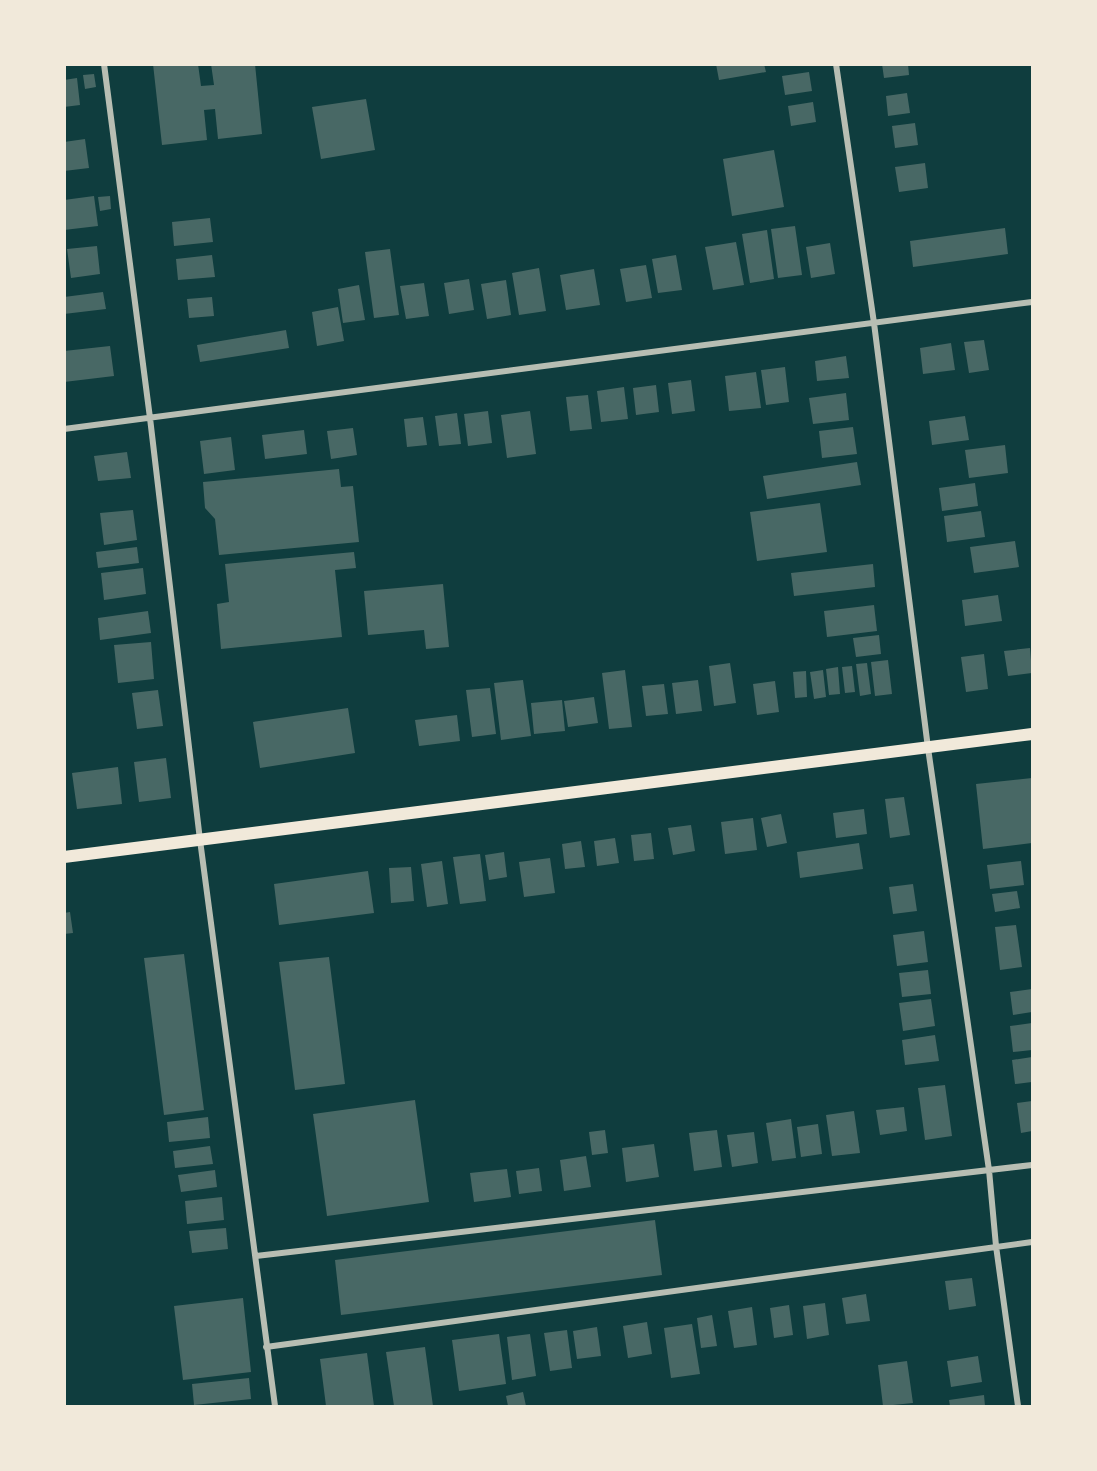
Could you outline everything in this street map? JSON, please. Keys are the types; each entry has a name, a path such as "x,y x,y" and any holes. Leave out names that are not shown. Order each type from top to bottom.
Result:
{"main road":[{"path":"64,858 1032,734"}],"street":[{"path":"105,64 200,840 275,1407"},
{"path":"836,64 874,323 928,748 989,1170 996,1246 1018,1407"},
{"path":"64,429 1032,302"},
{"path":"256,1256 1032,1164"},
{"path":"266,1347 1032,1242"}],"building":[{"path":"153,64 198,64 201,86 214,85 211,64 255,64 262,134 218,139 215,109 204,110 207,140 162,145"},
{"path":"716,64 764,64 766,72 719,80"},
{"path":"882,64 908,64 909,75 884,78"},
{"path":"809,72 812,91 785,95 782,76"},
{"path":"94,74 96,87 85,89 83,75"},
{"path":"77,78 80,105 64,107 64,80"},
{"path":"907,93 910,113 888,116 886,96"},
{"path":"366,99 375,150 321,159 312,107"},
{"path":"813,102 816,122 791,126 788,106"},
{"path":"915,123 918,145 895,148 892,126"},
{"path":"85,139 89,168 64,171 64,142"},
{"path":"774,150 784,207 732,216 723,159"},
{"path":"925,163 928,188 899,192 895,167"},
{"path":"94,196 98,226 64,230 64,200"},
{"path":"110,196 111,209 100,211 98,197"},
{"path":"210,218 213,242 174,246 172,222"},
{"path":"795,226 802,275 778,278 771,229"},
{"path":"1005,228 1008,254 913,267 910,241"},
{"path":"767,230 774,279 750,283 742,234"},
{"path":"736,242 744,285 713,290 705,247"},
{"path":"830,243 835,274 811,278 806,247"},
{"path":"97,246 100,274 71,278 67,249"},
{"path":"390,249 399,315 374,318 365,252"},
{"path":"212,255 215,277 178,280 176,259"},
{"path":"676,255 682,290 658,293 652,259"},
{"path":"646,265 652,298 626,302 620,269"},
{"path":"539,268 546,311 519,315 512,273"},
{"path":"594,269 600,305 566,310 560,275"},
{"path":"469,279 474,310 449,314 444,283"},
{"path":"506,280 511,315 487,319 481,284"},
{"path":"424,283 429,316 406,319 400,286"},
{"path":"359,285 365,320 343,323 338,289"},
{"path":"103,292 106,309 64,314 64,297"},
{"path":"212,297 214,316 189,318 187,299"},
{"path":"338,307 344,341 317,346 312,312"},
{"path":"286,330 289,348 200,362 197,345"},
{"path":"984,340 989,370 969,373 964,342"},
{"path":"951,343 955,370 923,374 920,348"},
{"path":"110,346 114,376 64,382 64,351"},
{"path":"846,356 849,378 817,381 815,361"},
{"path":"785,367 789,402 766,405 761,370"},
{"path":"756,372 761,408 729,411 725,376"},
{"path":"691,380 695,411 672,414 668,383"},
{"path":"656,385 659,412 636,415 633,388"},
{"path":"624,387 628,419 601,422 597,391"},
{"path":"846,393 849,420 813,424 809,398"},
{"path":"588,395 592,429 570,431 566,397"},
{"path":"488,411 492,443 468,446 464,414"},
{"path":"530,411 536,454 507,458 501,415"},
{"path":"457,413 461,444 439,446 435,416"},
{"path":"965,416 969,440 932,445 929,421"},
{"path":"423,417 427,445 407,447 404,419"},
{"path":"853,427 857,454 822,458 819,431"},
{"path":"353,428 357,455 331,459 327,431"},
{"path":"304,430 307,454 265,459 262,435"},
{"path":"231,437 235,470 204,474 200,441"},
{"path":"1005,445 1008,473 969,478 965,450"},
{"path":"127,452 131,478 98,481 94,456"},
{"path":"857,462 861,485 767,499 763,476"},
{"path":"339,469 341,487 353,486 359,542 219,555 215,519 205,508 203,482"},
{"path":"975,483 978,506 942,511 939,488"},
{"path":"820,503 827,552 757,561 750,512"},
{"path":"133,510 137,540 104,545 100,513"},
{"path":"981,511 985,537 947,542 944,516"},
{"path":"1015,541 1019,567 974,573 970,547"},
{"path":"137,547 139,563 98,568 96,552"},
{"path":"354,552 356,568 335,570 342,637 221,649 217,604 229,602 225,564"},
{"path":"873,564 875,587 794,596 791,573"},
{"path":"143,568 146,594 104,600 101,573"},
{"path":"443,584 449,647 426,649 424,630 368,635 364,591"},
{"path":"998,595 1002,621 965,626 962,600"},
{"path":"874,605 877,631 827,637 824,611"},
{"path":"148,611 151,633 100,640 98,618"},
{"path":"879,635 881,654 856,657 853,638"},
{"path":"151,642 154,679 118,683 114,645"},
{"path":"1030,648 1032,673 1008,676 1004,651"},
{"path":"984,654 988,689 966,692 961,657"},
{"path":"888,660 892,694 875,696 871,662"},
{"path":"730,663 736,703 714,706 709,666"},
{"path":"867,663 871,694 860,696 856,664"},
{"path":"852,666 855,692 845,693 842,667"},
{"path":"838,667 840,694 829,695 826,669"},
{"path":"625,670 632,727 609,729 602,673"},
{"path":"823,670 826,697 814,699 810,672"},
{"path":"806,671 807,697 795,698 793,672"},
{"path":"523,680 531,736 501,740 494,683"},
{"path":"698,680 702,711 676,714 672,683"},
{"path":"775,681 779,712 757,715 753,684"},
{"path":"664,684 668,714 646,716 642,686"},
{"path":"490,688 496,734 472,737 466,690"},
{"path":"158,690 163,726 137,729 132,693"},
{"path":"594,697 598,723 568,727 564,701"},
{"path":"562,700 565,731 534,734 531,703"},
{"path":"348,708 355,753 260,768 253,722"},
{"path":"457,715 460,741 419,746 415,720"},
{"path":"166,758 171,798 139,802 134,762"},
{"path":"118,767 122,804 77,809 72,773"},
{"path":"1032,778 1032,843 983,849 976,784"},
{"path":"904,797 910,835 890,838 885,799"},
{"path":"864,809 867,834 836,838 833,813"},
{"path":"781,814 787,843 767,847 761,818"},
{"path":"753,818 757,850 725,854 721,822"},
{"path":"691,825 695,851 673,855 668,828"},
{"path":"651,833 654,859 634,861 631,835"},
{"path":"615,838 619,863 597,866 594,841"},
{"path":"581,841 585,867 565,869 562,844"},
{"path":"859,843 863,869 800,878 797,852"},
{"path":"504,852 507,877 489,880 485,855"},
{"path":"480,854 486,901 460,904 453,857"},
{"path":"550,858 555,893 524,897 519,862"},
{"path":"442,861 448,904 427,907 421,864"},
{"path":"1021,861 1024,885 990,889 987,865"},
{"path":"411,867 414,901 391,903 389,868"},
{"path":"368,871 374,913 279,925 274,884"},
{"path":"913,884 917,911 893,914 889,887"},
{"path":"1017,891 1020,908 995,912 992,894"},
{"path":"70,912 73,933 64,934 64,913"},
{"path":"1016,925 1022,967 1000,970 995,927"},
{"path":"924,931 928,962 897,966 893,935"},
{"path":"184,954 204,1110 164,1115 144,958"},
{"path":"329,957 345,1084 295,1090 279,962"},
{"path":"928,970 931,994 902,997 899,973"},
{"path":"1032,989 1032,1012 1013,1015 1010,992"},
{"path":"931,999 935,1026 903,1031 899,1003"},
{"path":"1032,1023 1032,1050 1013,1052 1010,1026"},
{"path":"935,1035 939,1061 905,1065 902,1040"},
{"path":"1032,1057 1032,1082 1015,1084 1012,1060"},
{"path":"945,1085 952,1136 925,1140 918,1088"},
{"path":"415,1100 429,1202 327,1216 313,1114"},
{"path":"1032,1101 1032,1131 1021,1133 1017,1103"},
{"path":"904,1107 907,1131 880,1135 876,1110"},
{"path":"854,1111 860,1153 832,1156 826,1115"},
{"path":"208,1117 210,1138 169,1142 167,1122"},
{"path":"791,1119 796,1158 772,1161 766,1123"},
{"path":"818,1124 822,1154 801,1157 797,1127"},
{"path":"605,1130 608,1153 592,1155 589,1132"},
{"path":"717,1130 722,1167 694,1171 689,1133"},
{"path":"754,1132 758,1163 732,1167 727,1135"},
{"path":"654,1144 659,1177 626,1182 622,1148"},
{"path":"210,1146 213,1164 175,1168 173,1151"},
{"path":"586,1156 591,1187 564,1191 560,1160"},
{"path":"539,1168 542,1191 519,1194 516,1171"},
{"path":"507,1169 511,1197 474,1202 470,1173"},
{"path":"215,1170 217,1187 181,1192 178,1175"},
{"path":"222,1197 224,1220 187,1224 185,1201"},
{"path":"655,1220 662,1275 341,1315 335,1260"},
{"path":"226,1228 228,1249 192,1253 189,1231"},
{"path":"972,1278 976,1306 949,1310 945,1281"},
{"path":"866,1294 870,1321 846,1324 842,1298"},
{"path":"243,1298 251,1372 183,1380 174,1306"},
{"path":"825,1303 829,1335 807,1339 803,1306"},
{"path":"789,1305 793,1335 774,1338 770,1308"},
{"path":"752,1307 757,1345 734,1348 728,1311"},
{"path":"712,1315 717,1346 701,1348 697,1318"},
{"path":"647,1322 652,1354 628,1358 623,1326"},
{"path":"692,1324 700,1374 671,1378 664,1328"},
{"path":"597,1327 601,1356 577,1359 573,1331"},
{"path":"567,1330 572,1368 550,1371 544,1333"},
{"path":"499,1334 506,1384 459,1391 452,1340"},
{"path":"530,1334 536,1376 512,1380 507,1337"},
{"path":"425,1347 433,1406 394,1406 386,1352"},
{"path":"367,1353 374,1406 326,1406 320,1359"},
{"path":"978,1356 982,1382 951,1387 947,1361"},
{"path":"907,1361 913,1403 883,1406 878,1365"},
{"path":"249,1378 251,1399 194,1405 192,1384"},
{"path":"523,1392 526,1406 508,1406 506,1396"},
{"path":"984,1395 985,1406 950,1406 949,1400"}]}
